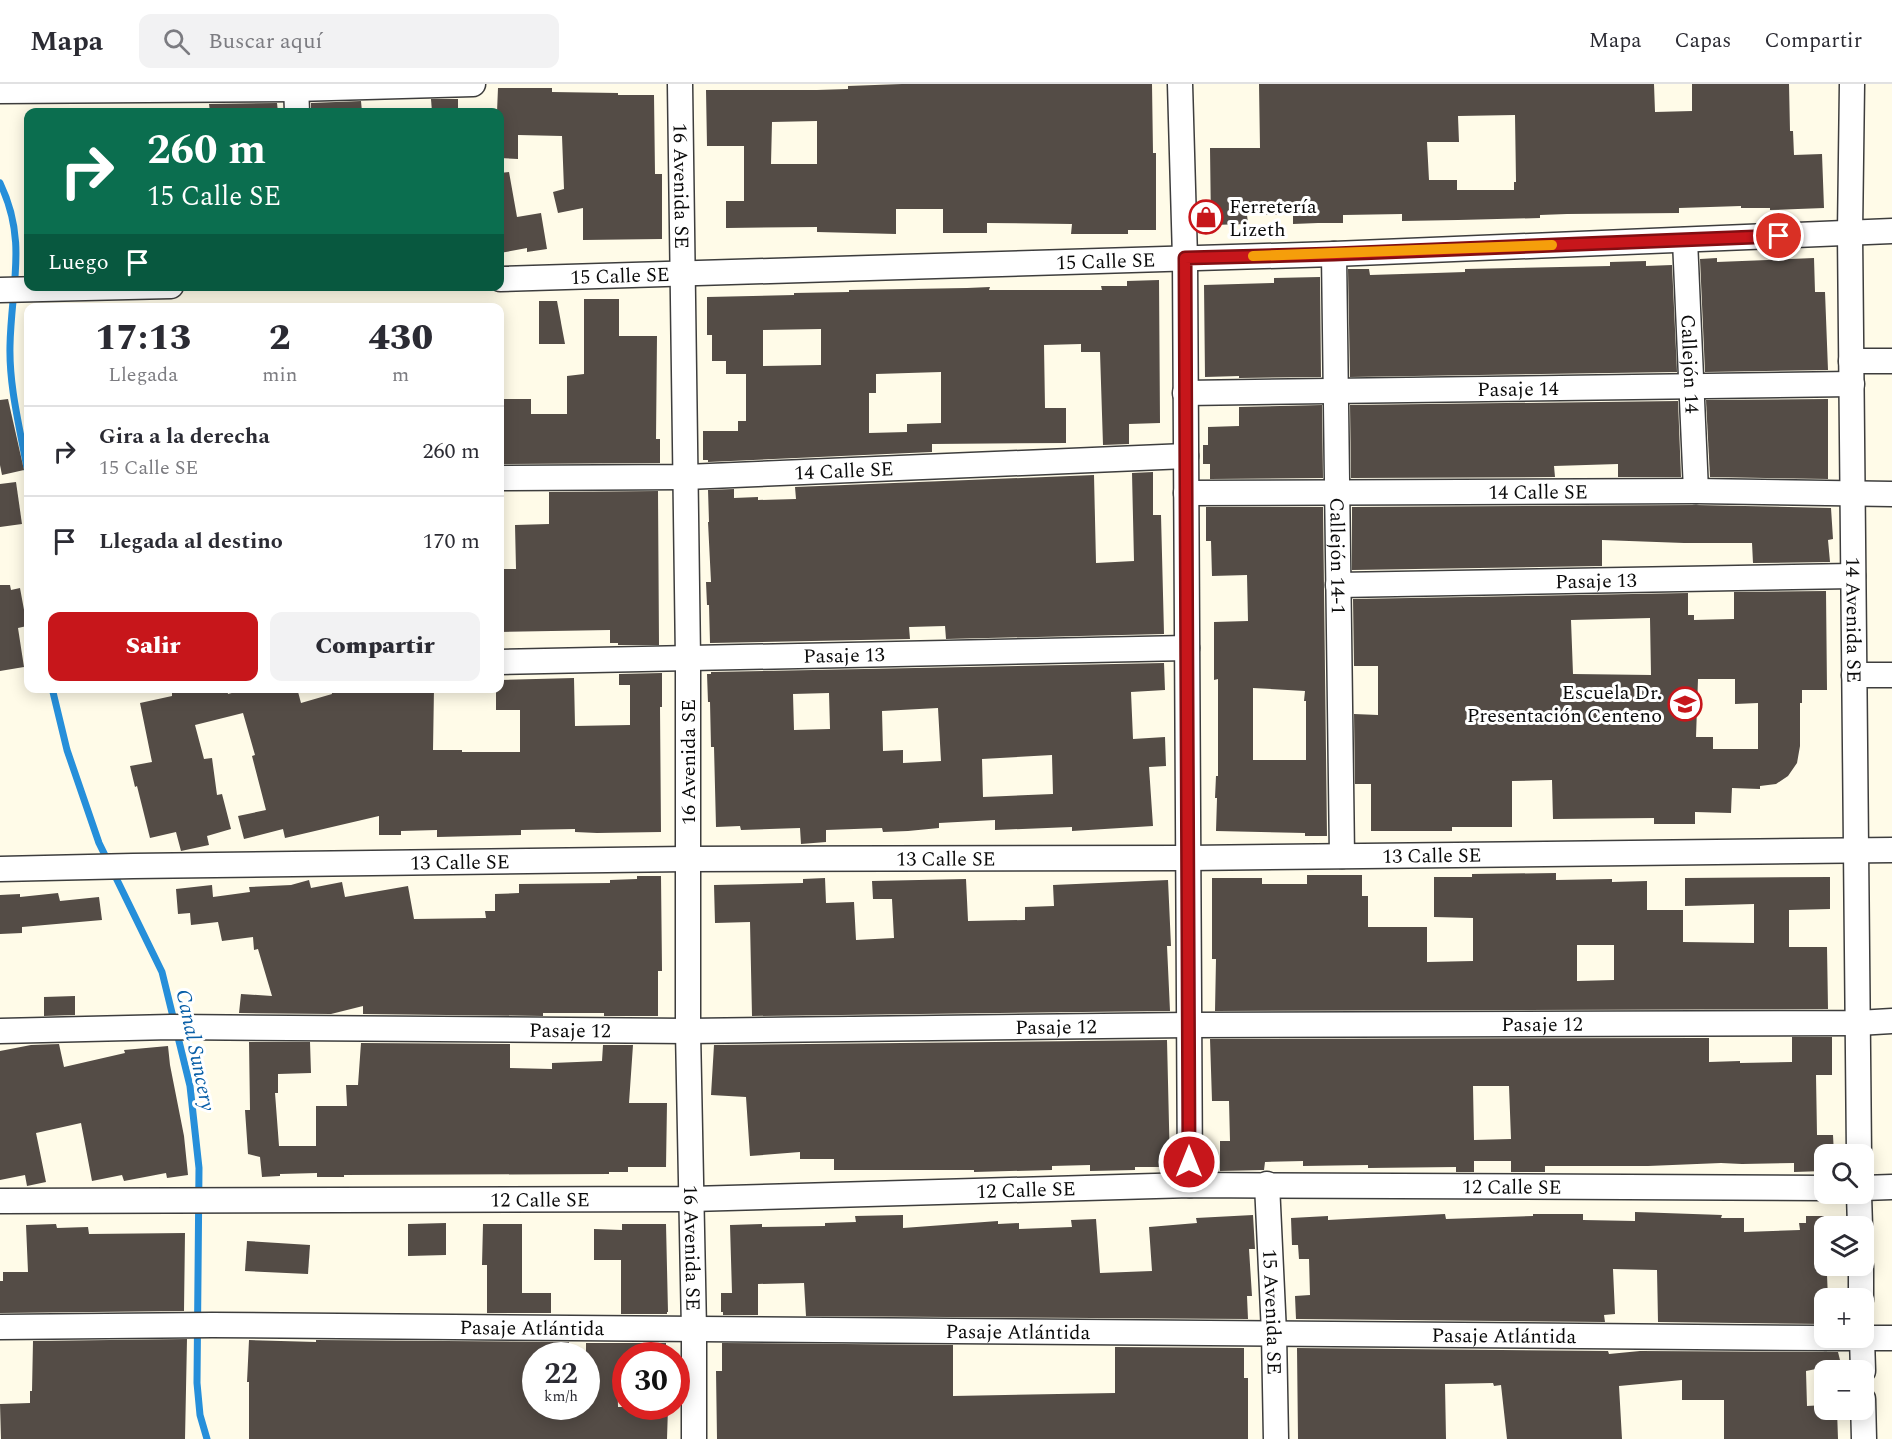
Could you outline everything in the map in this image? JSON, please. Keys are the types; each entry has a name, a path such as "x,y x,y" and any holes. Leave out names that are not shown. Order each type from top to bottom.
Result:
{"street":[{"path":"0,91 297,95 473,84"},
{"name":"16 Avenida SE","path":"680,84 688,658 688,1031 694,1439"},
{"path":"1180,84 1185,258 1190,1185"},
{"name":"14 Avenida SE","path":"1852,84 1850,233 1859,1144"},
{"name":"15 Calle SE","path":"504,279 1334,254 1892,231"},
{"name":"Callejón 14","path":"1685,240 1696,491"},
{"name":"Callejón 14-1","path":"1334,254 1342,856"},
{"path":"0,290 24,289"},
{"name":"Pasaje 14","path":"1185,393 1691,387 1852,373 1892,361"},
{"name":"14 Calle SE","path":"504,478 686,477 1186,456"},
{"name":"14 Calle SE","path":"1186,493 1696,491 1892,494"},
{"name":"Pasaje 13","path":"1338,585 1853,576"},
{"name":"Pasaje 13","path":"504,662 1187,648"},
{"path":"1854,675 1892,675"},
{"name":"13 Calle SE","path":"0,869 687,858 1188,858 1892,850"},
{"name":"Pasaje 12","path":"0,1031 171,1027 688,1031 1189,1025 1858,1023 1892,1021"},
{"name":"12 Calle SE","path":"0,1201 691,1199 1267,1184 1814,1188"},
{"name":"15 Avenida SE","path":"1267,1184 1276,1439"},
{"path":"1874,1188 1892,1187"},
{"name":"Pasaje Atlántida","path":"0,1327 212,1325 1814,1338"},
{"name":"Pasaje Atlántida","path":"1874,1338 1892,1338"},
{"path":"1864,1420 1864,1439"}],"building":[{"path":"1152,84 1153,153 1156,153 1156,230 1128,230 1128,234 1071,234 1072,224 987,223 987,233 943,233 943,209 896,209 896,234 817,232 817,227 726,228 726,201 744,201 744,146 707,146 706,90 817,90 848,89 848,86","holes":["817,121 817,164 771,164 772,122"]},
{"path":"1259,84 1654,84 1655,112 1692,111 1692,84 1789,84 1790,131 1793,131 1794,155 1822,154 1824,208 1770,210 1770,208 1741,208 1741,206 1679,208 1679,213 1567,214 1540,215 1540,218 1402,221 1402,214 1343,215 1343,223 1293,224 1293,214 1247,215 1248,224 1211,225 1210,148 1260,148","holes":["1515,115 1516,182 1514,182 1514,190 1457,190 1457,180 1429,180 1427,142 1459,142 1458,116"]},
{"path":"498,88 552,88 552,92 654,95 655,174 662,174 662,239 583,240 583,208 558,213 553,192 564,189 562,136 518,135 518,159 504,158 504,108 497,108"},
{"path":"431,99 458,99 458,108 432,108"},
{"path":"361,101 362,108 311,108 311,103"},
{"path":"277,103 278,108 210,108 209,104"},
{"path":"509,172 517,217 541,213 547,249 527,252 527,248 504,252 504,173"},
{"path":"1717,258 1717,262 1814,258 1815,292 1825,292 1828,370 1705,372 1700,259"},
{"path":"1646,261 1646,266 1672,265 1677,372 1350,377 1348,269 1369,269 1370,275 1465,272 1465,269 1610,266 1610,262"},
{"path":"1320,277 1321,377 1205,377 1204,285 1274,283 1274,278"},
{"path":"1159,280 1160,423 1129,424 1129,444 1103,445 1100,352 1081,352 1081,344 1044,345 1045,408 1066,408 1066,443 932,444 932,452 708,462 708,460 703,460 703,431 738,431 738,421 746,421 746,374 726,374 726,361 712,361 712,335 707,335 707,297 794,295 794,293 849,292 849,290 990,287 989,290 1102,290 1101,286 1127,286 1127,281","holes":["821,329 821,365 763,366 763,330","941,372 941,423 907,424 907,432 869,433 869,393 876,393 876,374"]},
{"path":"584,299 619,299 619,336 657,336 656,439 660,439 660,463 504,464 504,399 531,399 531,414 567,414 567,376 584,374"},
{"path":"539,301 557,301 565,344 539,344"},
{"path":"8,399 24,470 2,475 0,400"},
{"path":"1828,399 1828,479 1710,477 1706,400"},
{"path":"1678,401 1681,477 1618,477 1618,464 1554,466 1555,477 1351,478 1350,405"},
{"path":"1322,405 1323,478 1210,479 1210,464 1203,464 1203,445 1208,445 1208,427 1239,426 1239,407"},
{"path":"1153,472 1153,515 1161,515 1164,634 946,639 945,626 909,627 910,639 710,643 706,582 711,582 708,490 734,489 734,498 796,499 795,487 1094,475 1096,563 1134,561 1132,473"},
{"path":"16,482 22,524 0,527 0,484"},
{"path":"658,491 659,645 610,643 610,630 504,632 504,569 516,569 515,525 549,524 549,492"},
{"path":"1696,505 1831,508 1833,539 1828,540 1830,562 1753,563 1752,543 1602,540 1602,566 1352,570 1352,507"},
{"path":"1206,507 1323,507 1327,836 1305,836 1305,833 1216,831 1218,679 1214,680 1214,622 1248,621 1247,575 1212,576 1211,541 1206,541","holes":["1253,688 1305,691 1306,760 1253,760"]},
{"path":"0,585 10,585 11,590 20,588 24,610 24,627 18,628 24,667 0,671"},
{"path":"1826,591 1827,690 1802,690 1800,746 1797,763 1788,776 1776,784 1760,786 1760,789 1732,788 1731,813 1695,812 1695,824 1654,824 1654,818 1553,819 1552,780 1512,781 1512,827 1452,827 1452,831 1371,831 1371,784 1355,784 1354,714 1378,715 1378,666 1354,666 1353,599 1688,593 1688,615 1694,615 1694,620 1734,619 1734,592","holes":["1650,618 1651,675 1573,674 1571,620","1698,679 1735,679 1735,704 1758,703 1758,749 1713,749 1713,737 1696,737"]},
{"path":"1164,663 1165,690 1131,692 1133,739 1165,737 1166,766 1149,767 1153,826 1072,831 1072,827 995,830 995,820 939,823 939,828 908,831 883,832 882,828 826,830 826,842 801,844 800,828 741,830 740,826 716,827 714,747 711,747 707,674 711,672","holes":["829,693 830,729 794,730 793,694","938,708 941,761 903,763 903,750 883,751 882,711","1052,755 1053,794 983,797 982,759"]},
{"path":"662,673 661,832 597,833 575,832 575,829 521,830 521,835 437,837 437,830 401,831 401,835 379,835 379,816 285,838 283,829 244,839 238,816 266,810 252,756 255,755 243,713 195,725 204,759 212,758 217,795 222,794 231,829 207,836 209,845 181,851 176,832 150,838 130,766 152,762 140,703 172,696 172,693 298,693 301,703 332,693 434,693 433,750 520,752 520,710 496,710 496,693 504,693 504,680 574,678 575,726 630,725 630,685 619,685 619,674"},
{"path":"1556,873 1556,880 1647,881 1647,910 1683,910 1683,942 1754,943 1754,904 1685,906 1685,878 1830,877 1830,909 1789,910 1789,947 1827,947 1828,1009 1215,1011 1216,959 1212,959 1212,878 1262,878 1262,884 1307,884 1307,875 1362,875 1362,896 1368,896 1368,927 1427,927 1427,962 1473,961 1473,918 1434,917 1434,877 1472,877 1472,874","holes":["1577,945 1614,945 1614,980 1577,981"]},
{"path":"637,876 661,876 662,971 658,971 658,1016 604,1016 604,1013 543,1013 543,1016 363,1014 363,1006 331,1014 239,1013 241,994 272,996 258,949 254,950 253,937 222,941 218,922 191,925 190,913 178,914 176,889 212,885 213,897 250,892 249,887 291,885 309,880 311,888 342,882 345,897 408,886 414,919 486,918 485,911 495,911 495,894 519,893 519,884 610,883 610,880 637,879"},
{"path":"825,878 826,903 854,902 856,940 894,938 892,899 873,899 872,881 966,879 968,921 1025,920 1025,907 1054,906 1053,885 1168,880 1171,946 1167,946 1170,1011 752,1016 750,922 715,923 714,885 803,883 803,879"},
{"path":"58,893 60,901 99,897 102,920 22,927 22,933 0,934 0,895 20,894 20,897"},
{"path":"75,996 75,1015 44,1016 44,997"},
{"path":"1792,1037 1832,1037 1832,1075 1816,1075 1817,1135 1833,1135 1833,1144 1814,1144 1814,1171 1794,1172 1794,1163 1721,1163 1545,1166 1545,1172 1511,1172 1511,1161 1474,1161 1474,1172 1456,1172 1456,1167 1303,1166 1303,1161 1265,1162 1264,1170 1220,1171 1220,1141 1230,1141 1229,1101 1212,1101 1210,1039 1709,1038 1709,1062 1740,1061 1740,1063 1792,1062","holes":["1473,1086 1509,1086 1511,1139 1474,1140"]},
{"path":"1167,1040 1170,1167 1090,1171 1090,1165 1052,1166 1052,1170 974,1172 974,1170 834,1170 834,1159 800,1159 800,1152 750,1156 746,1097 711,1095 714,1045"},
{"path":"249,1042 310,1042 311,1073 278,1074 278,1093 275,1093 279,1146 316,1146 316,1106 347,1106 346,1085 358,1085 361,1043 510,1044 510,1068 552,1069 552,1063 602,1061 603,1045 633,1045 629,1103 667,1103 666,1167 628,1167 628,1172 609,1172 609,1174 317,1177 317,1173 262,1177 260,1157 248,1154 245,1110 250,1110"},
{"path":"59,1044 64,1067 125,1053 124,1050 168,1046 184,1136 188,1175 167,1178 166,1173 124,1181 122,1175 92,1181 81,1123 36,1133 46,1182 27,1186 25,1175 0,1180 0,1051 31,1045"},
{"path":"1635,1212 1722,1215 1721,1218 1744,1218 1744,1232 1800,1230 1799,1223 1806,1223 1806,1216 1814,1216 1814,1276 1827,1276 1828,1288 1814,1288 1814,1324 1658,1322 1657,1270 1613,1269 1615,1314 1604,1315 1605,1322 1296,1319 1295,1296 1310,1295 1309,1259 1299,1259 1298,1245 1292,1245 1291,1218 1328,1216 1328,1220 1445,1214 1446,1219 1533,1216 1533,1214 1583,1214 1583,1220 1635,1221"},
{"path":"903,1215 903,1228 998,1221 998,1224 1019,1223 1019,1229 1072,1227 1071,1220 1096,1219 1100,1273 1152,1271 1149,1227 1197,1223 1196,1218 1253,1215 1255,1249 1249,1249 1252,1296 1247,1296 1248,1319 806,1316 804,1283 758,1284 758,1315 723,1315 721,1312 721,1293 732,1293 730,1225 825,1226 825,1223 856,1222 855,1216"},
{"path":"446,1223 446,1255 408,1256 408,1224"},
{"path":"56,1224 57,1228 88,1227 89,1234 185,1233 184,1311 0,1313 0,1281 3,1281 3,1272 28,1272 26,1225"},
{"path":"483,1224 522,1224 522,1293 551,1293 551,1313 487,1313 487,1265 482,1265"},
{"path":"622,1224 666,1224 667,1314 621,1314 621,1260 594,1260 594,1229 622,1230"},
{"path":"247,1241 310,1245 308,1274 245,1271"},
{"path":"187,1339 185,1439 1,1439 0,1404 30,1403 33,1341"},
{"path":"249,1340 569,1342 522,1342 522,1420 600,1420 600,1343 612,1343 612,1420 668,1420 667,1439 249,1439 249,1382 247,1382"},
{"path":"722,1343 953,1345 953,1396 1115,1393 1115,1347 1244,1348 1244,1378 1248,1378 1248,1439 717,1439 716,1371 722,1371"},
{"path":"1297,1348 1608,1351 1609,1354 1640,1351 1838,1352 1840,1360 1814,1360 1814,1369 1806,1371 1807,1406 1814,1406 1814,1420 1837,1420 1838,1439 1724,1439 1724,1400 1682,1400 1682,1380 1619,1386 1622,1439 1507,1439 1501,1385 1494,1386 1493,1383 1445,1384 1446,1439 1298,1439"}],"waterway":[{"name":"Canal Suncery","path":"0,183 9,204 16,244 10,362 13,394 24,453"},
{"name":"Canal Suncery","path":"53,693 67,750 99,843 162,972 190,1086 199,1168 197,1383 200,1415 207,1439"}],"slow traffic":[{"path":"1253,256 1552,245"}],"place":[{"name":"Ferretería Lizeth","path":"1206,217"},
{"name":"Escuela Dr. Presentación Centeno","path":"1685,704"}],"route":[{"path":"1189,1162 1185,258 1779,236"}]}
